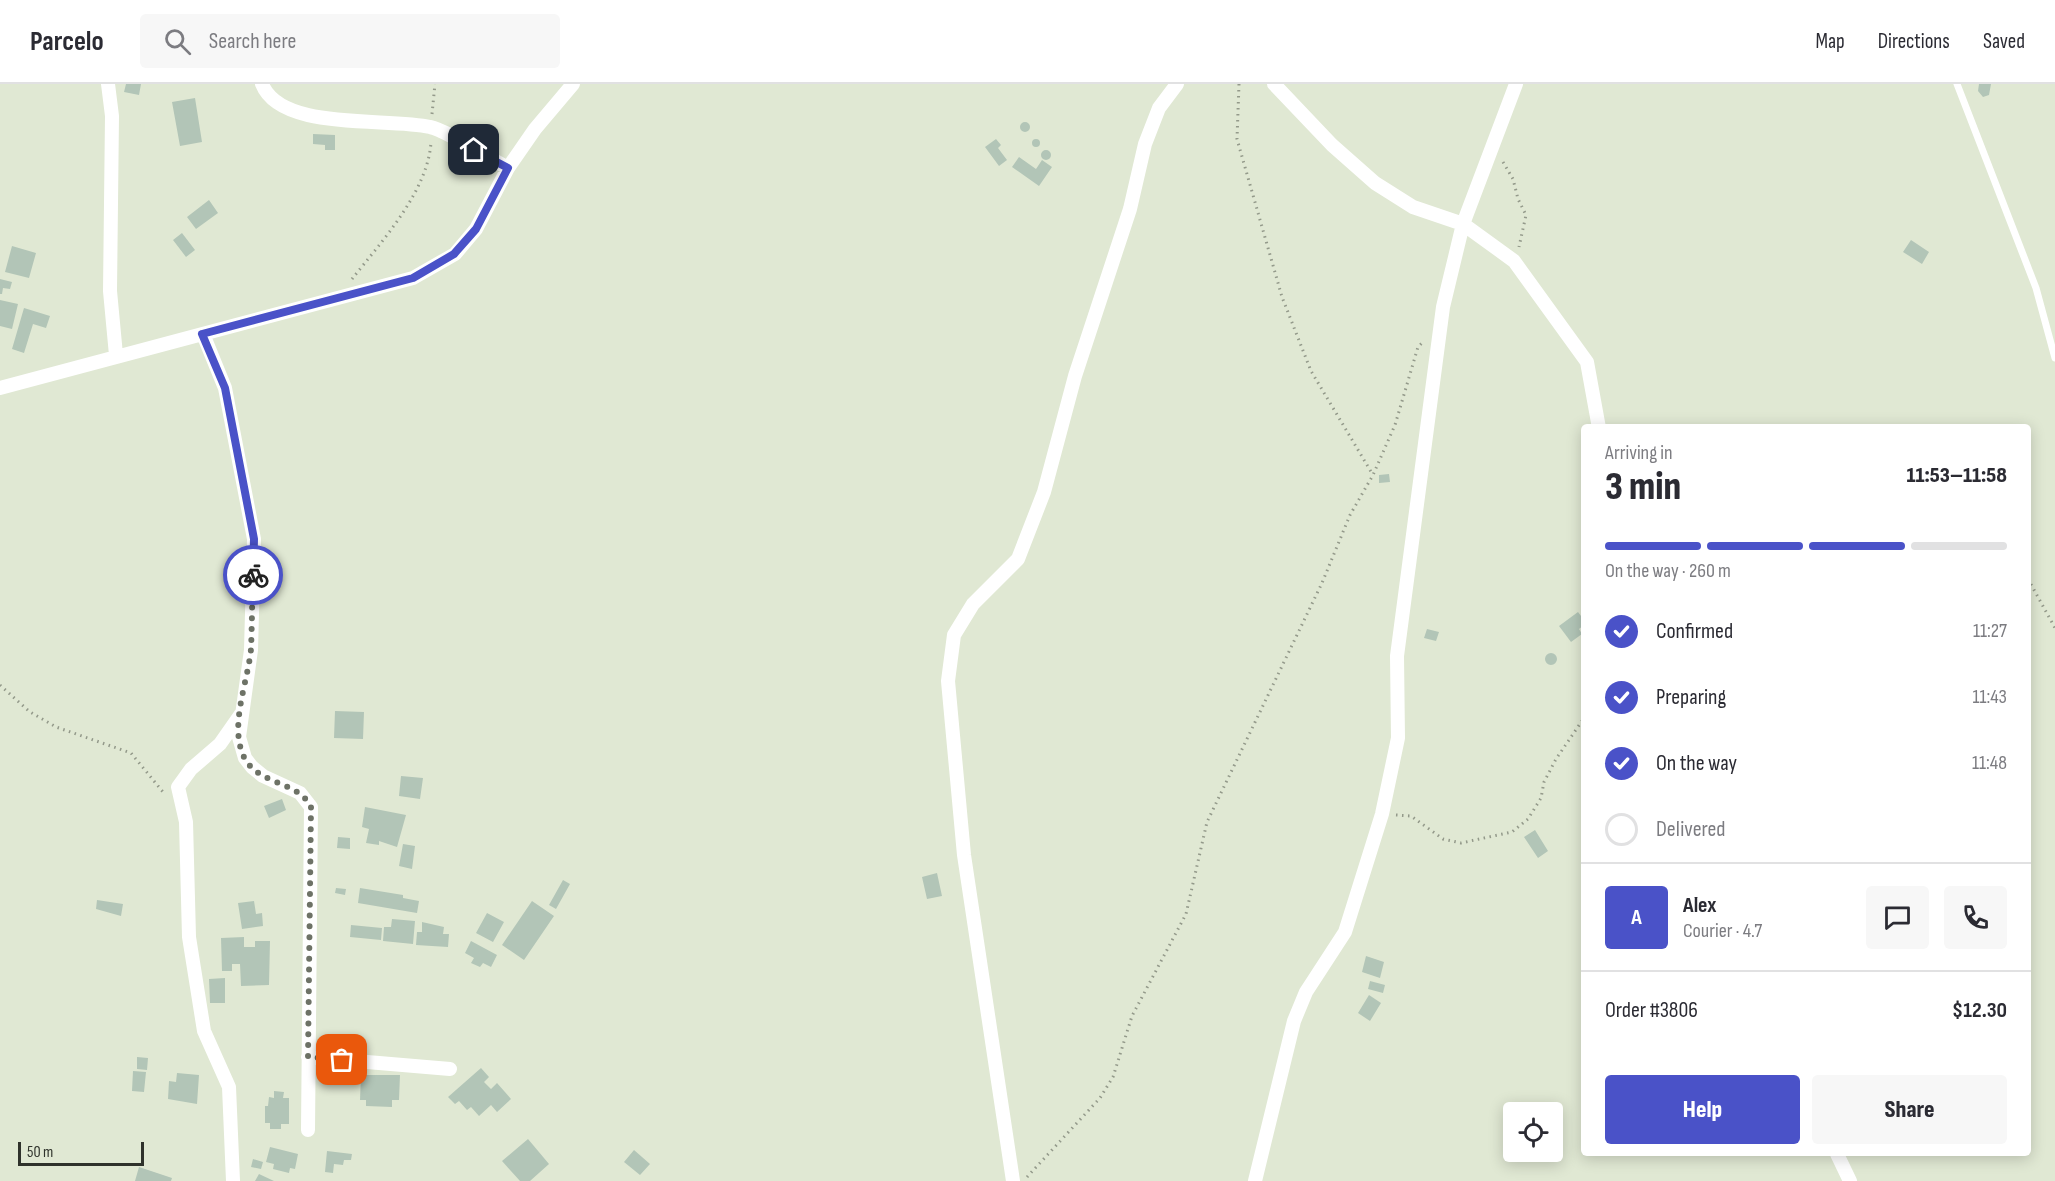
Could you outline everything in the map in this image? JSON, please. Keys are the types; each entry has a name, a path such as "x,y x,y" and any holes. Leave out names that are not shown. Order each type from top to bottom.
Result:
{"street":[{"path":"108,84 112,116 110,291 116,356"},
{"path":"262,84 266,94 284,108 361,122 432,127 508,168"},
{"path":"0,388 413,278 454,254 476,229 508,168 535,129 573,84"},
{"path":"1013,1181 963,855 948,681 954,634 973,604 1018,559 1044,492 1075,376 1130,209 1145,144 1159,108 1177,84"},
{"path":"1274,84 1332,145 1375,183 1413,207 1463,224 1514,261 1587,362 1598,424"},
{"path":"1255,1181 1294,1021 1306,992 1345,932 1382,814 1398,738 1397,656 1441,323 1463,224 1516,84"},
{"path":"202,334 225,388 254,539 251,650 239,737 245,758 263,776 300,793 311,807 308,1130"},
{"path":"233,1181 229,1087 204,1031 189,937 186,822 178,787 191,769 220,744 241,714"},
{"path":"308,1057 450,1069"},
{"path":"1838,1156 1850,1181"}],"lane":[{"path":"1957,84 2036,288 2055,358"}],"path":[{"path":"336,300 398,221 430,161 435,84"},
{"path":"1239,84 1237,140 1253,206 1282,297 1311,371 1373,475"},
{"path":"1494,141 1503,164 1514,179 1518,199 1526,215 1514,261"},
{"path":"1024,1181 1100,1098 1113,1077 1132,1016 1186,914 1207,822 1216,801 1322,583 1350,515 1373,475 1395,425 1418,347 1441,323"},
{"path":"2031,584 2055,628"},
{"path":"0,685 30,712 56,727 131,753 165,795"},
{"path":"1382,814 1411,816 1443,839 1461,843 1512,832 1528,819 1541,798 1544,782 1556,759 1581,722"}],"building":[{"path":"126,84 141,84 139,95 124,92"},
{"path":"1979,84 1991,84 1989,95 1983,97 1978,91"},
{"path":"195,98 202,142 180,146 172,102"},
{"path":"1025,122 1030,127 1025,132 1020,127"},
{"path":"313,134 335,135 335,150 325,150 325,145 313,144"},
{"path":"996,139 1001,145 998,148 1007,160 999,166 985,147"},
{"path":"1036,139 1040,143 1036,147 1032,143"},
{"path":"1046,150 1050,151 1050,159 1046,160 1042,159 1041,155 1042,151"},
{"path":"1019,157 1036,169 1042,160 1052,167 1039,186 1012,167"},
{"path":"209,200 218,213 196,229 187,217"},
{"path":"182,233 195,250 186,257 173,240"},
{"path":"1911,240 1929,252 1922,264 1903,252"},
{"path":"12,246 36,253 29,278 5,272"},
{"path":"0,279 12,282 10,289 3,288 2,294 0,294"},
{"path":"0,300 18,304 12,329 0,326"},
{"path":"24,308 50,316 46,328 33,324 24,353 12,349"},
{"path":"1389,474 1390,482 1379,483 1379,475"},
{"path":"1578,612 1581,616 1579,629 1581,635 1571,642 1559,626"},
{"path":"1427,629 1439,632 1436,641 1424,638"},
{"path":"1553,653 1557,659 1553,665 1549,665 1545,657"},
{"path":"335,711 364,712 363,739 334,738"},
{"path":"401,776 423,778 420,799 399,796"},
{"path":"282,799 286,810 269,818 264,806"},
{"path":"365,807 406,815 397,847 379,841 379,845 366,843 369,829 362,827"},
{"path":"1535,830 1548,851 1538,858 1524,837"},
{"path":"338,837 350,838 350,849 337,848"},
{"path":"403,844 415,846 412,869 399,866"},
{"path":"937,873 942,896 927,899 922,877"},
{"path":"563,880 570,884 556,909 549,905"},
{"path":"336,888 346,889 345,895 335,893"},
{"path":"360,888 403,895 403,898 419,901 417,913 358,903"},
{"path":"97,900 123,904 121,916 96,909"},
{"path":"254,901 256,914 262,913 263,926 242,929 238,903"},
{"path":"532,901 554,916 524,960 502,945"},
{"path":"487,913 504,922 493,942 476,933"},
{"path":"392,919 415,921 413,944 383,941 384,927 391,927"},
{"path":"422,922 444,927 443,934 449,934 448,947 416,945 417,932 422,932"},
{"path":"351,925 382,928 381,940 350,937"},
{"path":"244,937 244,947 255,947 255,941 270,941 269,985 241,986 240,964 232,964 232,971 222,971 221,938"},
{"path":"471,941 497,955 491,967 483,963 480,967 471,963 474,958 465,953"},
{"path":"1366,956 1384,962 1380,978 1362,972"},
{"path":"225,978 225,1003 210,1003 209,979"},
{"path":"1370,981 1385,985 1383,993 1368,989"},
{"path":"1369,995 1381,1003 1370,1021 1358,1013"},
{"path":"137,1057 148,1058 147,1070 137,1069"},
{"path":"481,1068 489,1077 484,1082 491,1089 497,1083 511,1099 497,1112 491,1105 479,1116 471,1107 467,1110 459,1101 455,1104 448,1097"},
{"path":"133,1071 146,1072 144,1092 132,1091"},
{"path":"177,1073 199,1075 197,1104 168,1099 169,1081 176,1082"},
{"path":"361,1075 400,1075 399,1100 392,1100 392,1107 366,1106 366,1100 360,1100"},
{"path":"274,1091 284,1092 283,1098 289,1098 289,1124 281,1124 281,1129 270,1129 270,1123 265,1123 265,1106 268,1106 269,1097 274,1098"},
{"path":"528,1139 549,1164 530,1181 520,1181 502,1161"},
{"path":"270,1147 298,1154 295,1169 290,1168 289,1173 273,1169 274,1164 266,1162"},
{"path":"634,1150 650,1164 640,1175 624,1162"},
{"path":"327,1151 352,1154 351,1160 344,1160 343,1165 334,1164 333,1173 325,1172"},
{"path":"253,1159 263,1162 261,1169 251,1167"},
{"path":"139,1167 172,1178 171,1181 135,1181"},
{"path":"259,1174 274,1181 255,1181"}],"way so far":[{"path":"253,575 251,650 239,737 245,758 252,767 263,776 300,793 307,798 311,807 308,1057 342,1060"}],"route":[{"path":"253,575 254,539 225,388 202,334 413,278 454,254 476,229 508,168 474,150"}]}
